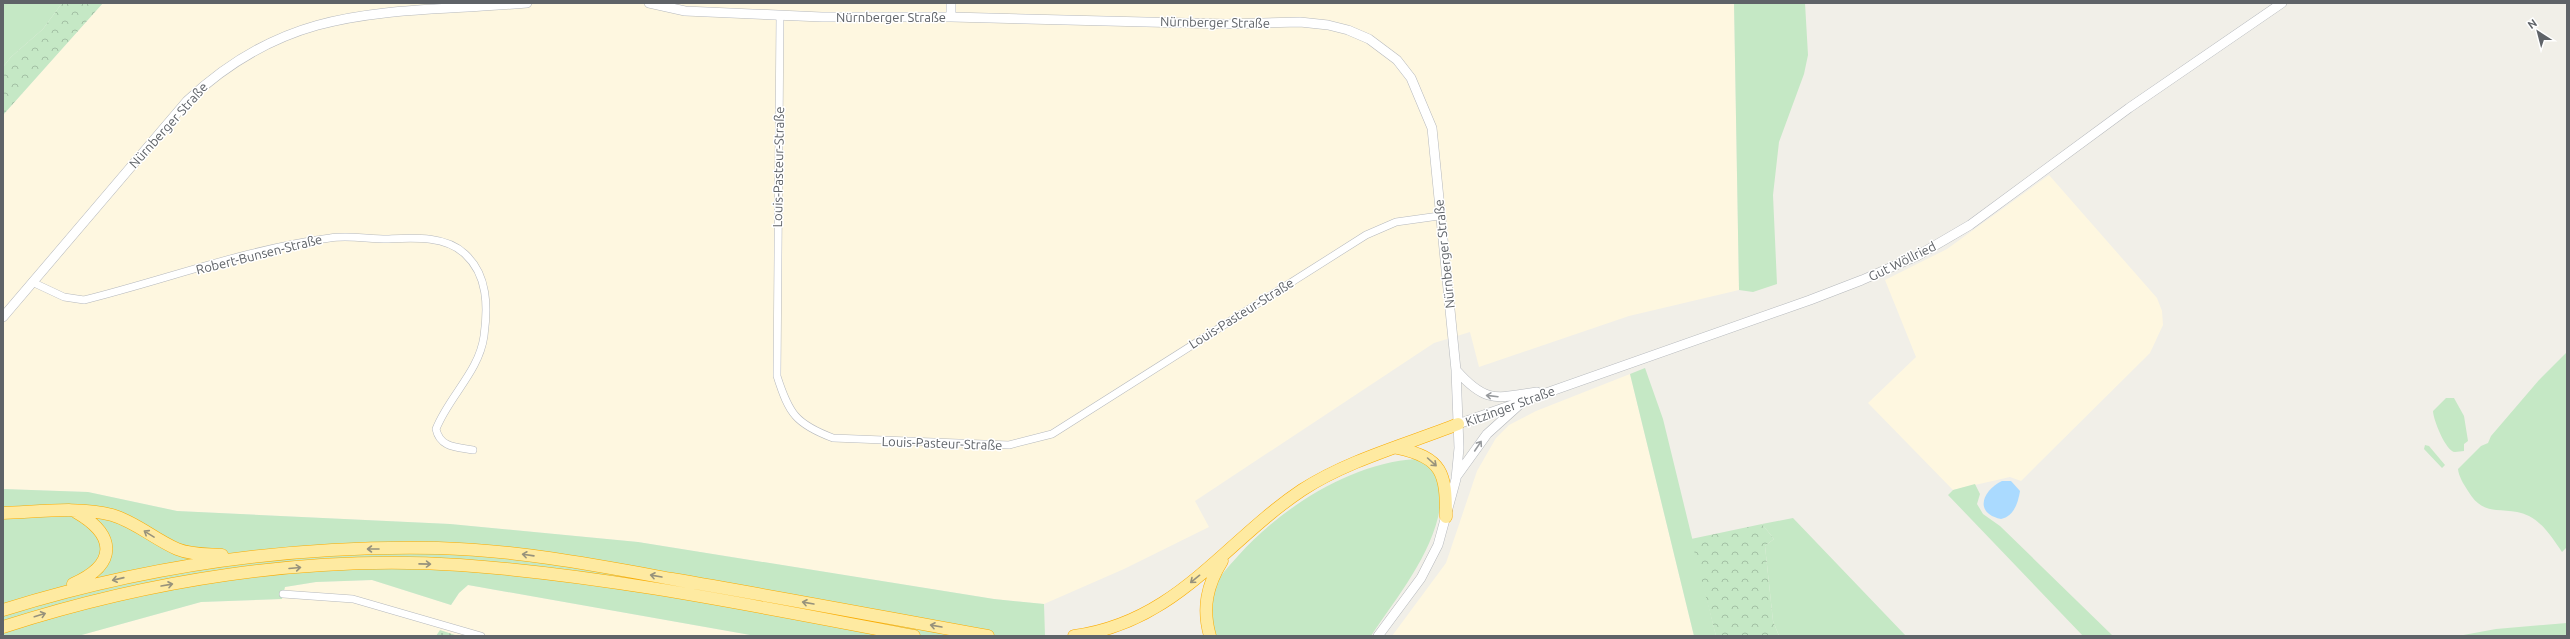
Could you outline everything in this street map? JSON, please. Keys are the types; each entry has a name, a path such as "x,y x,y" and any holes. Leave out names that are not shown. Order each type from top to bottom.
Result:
{"highway":[{"path":"1074,636 1097,633 1125,624 1158,607 1226,554 1275,510 1303,490 1334,472 1458,424"},
{"path":"1397,448 1421,454 1431,459 1440,469 1445,481 1446,517"},
{"path":"3,513 75,512 112,515 128,521 178,550 192,553 253,556"},
{"path":"40,598 87,578 103,562 107,549 105,538 99,528 75,512"},
{"path":"3,610 40,598 152,572 253,556 365,549 440,548 523,554 695,582 988,636"},
{"path":"1210,636 1206,622 1208,591 1226,554"},
{"path":"3,627 88,602 213,577 341,565 425,564 459,565 613,582 914,636"}],"street":[{"name":"Nürnberger Straße","path":"3,317 203,84 226,65 275,34 334,16 375,10 528,3"},
{"name":"Nürnberger Straße","path":"649,3 685,11 780,15 951,17 1226,24 1300,22 1328,25 1369,39 1397,60 1411,78 1426,109 1432,128 1439,216 1456,370 1458,424"},
{"path":"951,3 951,17"},
{"name":"Gut Wöllried","path":"1646,358 1862,280 1917,256 1970,225 2129,108 2282,3"},
{"name":"Louis-Pasteur-Straße","path":"780,15 777,376 786,405 791,411 807,428 833,438 1009,445 1052,434 1366,235 1396,222 1439,216"},
{"name":"Robert-Bunsen-Straße","path":"32,282 64,297 84,300 238,258 331,237 387,239 415,237 447,244 465,253 477,269 484,284 486,311 484,336 479,355 436,429 438,437 447,446 473,450"},
{"name":"Kitzinger Straße","path":"1378,636 1430,563 1438,545 1456,478 1459,448 1458,424 1646,358"},
{"path":"1456,370 1478,392 1491,397 1558,389"},
{"path":"1456,478 1487,434 1525,401"},
{"path":"283,594 353,599 481,636"}],"shaded area":[{"path":"103,3 1734,3 1739,290 1629,316 1479,367 1470,332 1434,343 1195,501 1209,527 1124,569 1044,604 994,599 638,542 450,524 177,511 88,492 3,489 3,115"},
{"path":"2049,175 2157,298 2162,311 2163,325 2150,353 2021,481 2010,477 1953,490 1868,403 1916,357 1885,280 1947,249"},
{"path":"1630,374 1694,636 1392,636 1446,563 1477,471 1496,438 1509,425 1536,411"},
{"path":"372,580 451,605 459,593 468,585 756,636 78,636 201,602 281,599 285,587 316,582"}],"green space":[{"path":"3,3 62,3 43,29 11,57 3,67"},
{"path":"62,3 103,3 3,115 3,67 11,57 43,29"},
{"path":"1734,3 1805,3 1808,55 1804,74 1779,142 1773,195 1777,284 1753,292 1739,290"},
{"path":"2567,352 2567,547 2562,552 2543,527 2529,516 2511,511 2488,508 2474,500 2463,483 2458,469 2481,446 2488,443 2491,436 2539,380"},
{"path":"1645,368 1663,419 1716,636 1694,636 1630,374"},
{"path":"2446,398 2454,398 2464,416 2468,441 2464,444 2464,451 2451,451 2444,441 2435,421 2433,411"},
{"path":"2425,445 2429,446 2445,465 2442,468 2424,449"},
{"path":"1416,459 1424,461 1436,471 1441,497 1437,520 1431,538 1414,572 1371,636 1214,636 1210,604 1216,583 1255,538 1296,505 1318,491 1342,479 1366,469 1391,462"},
{"path":"1975,484 1980,494 1977,504 1983,514 2000,526 2113,636 2083,636 1948,495 1953,490"},
{"path":"3,489 88,492 177,511 450,524 638,542 994,599 1044,604 1045,636 756,636 468,585 459,593 451,605 372,580 316,582 285,587 282,599 201,602 78,636 3,636"},
{"path":"1793,518 1906,636 1779,636 1773,621 1765,546 1774,539 1762,524"},
{"path":"1762,524 1774,539 1765,546 1773,621 1779,636 1716,636 1691,539"},
{"path":"2567,623 2567,636 2458,636 2496,629"},
{"path":"440,630 458,636 436,636"}],"water":[{"path":"2002,481 2011,481 2020,491 2015,508 2009,515 2001,519 1992,516 1987,512 1984,507 1984,501 1990,490"}]}
